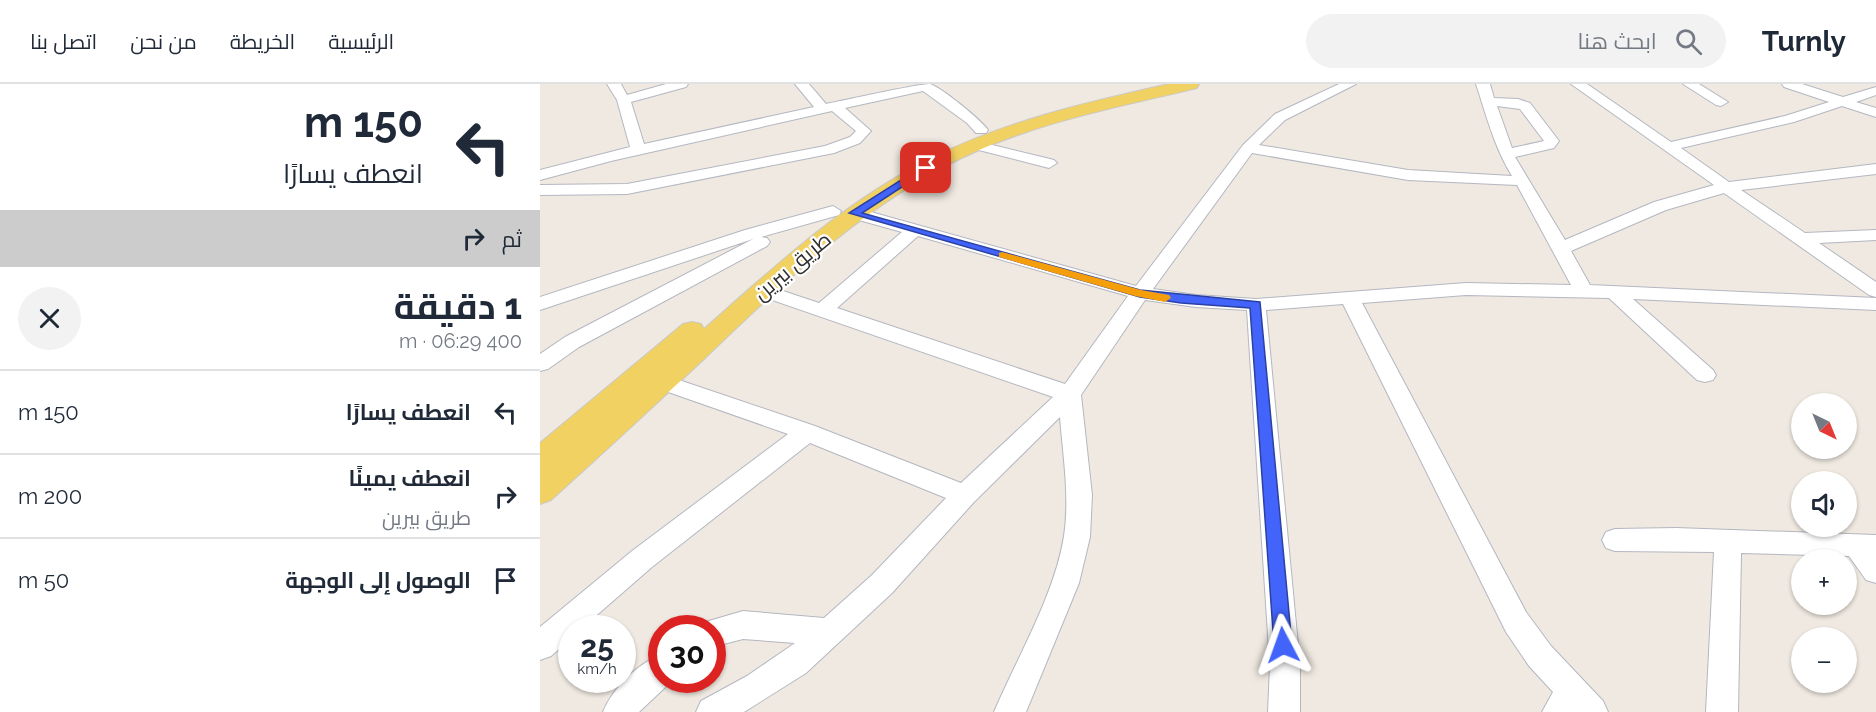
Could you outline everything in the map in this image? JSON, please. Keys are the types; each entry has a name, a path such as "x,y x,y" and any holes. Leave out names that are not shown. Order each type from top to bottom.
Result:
{"main road":[{"name":"طريق بيرين","path":"540,461 757,273 843,212 914,175 981,130 1081,99 1148,84"},
{"name":"طريق بيرين","path":"981,130 1049,118 1191,84"},
{"name":"طريق بيرين","path":"540,491 762,290 843,212"}],"street":[{"path":"614,84 624,100 638,149"},
{"path":"624,100 681,84"},
{"path":"540,190 627,189 737,177 844,145 862,135 863,128 829,108 802,84"},
{"path":"711,712 758,687 795,663 882,584 964,495 1070,394 1140,294 1248,148 1280,117 1349,84"},
{"path":"1483,84 1487,102 1506,154 1584,291"},
{"path":"1578,84 1876,291"},
{"path":"1690,84 1721,102"},
{"path":"1790,84 1876,113"},
{"path":"540,175 638,149 731,132 923,85 981,130 1050,163"},
{"path":"1668,147 1790,119 1876,91"},
{"path":"1487,102 1518,103 1525,106 1552,141 1549,145 1506,154"},
{"path":"1248,148 1408,175 1523,181"},
{"path":"1559,249 1660,206 1726,187 1876,169"},
{"path":"540,304 751,234 804,219 843,212 915,230 1140,294 1196,301 1256,305 1466,290 1584,291 1876,304"},
{"path":"540,364 572,342 804,219"},
{"path":"823,310 915,230"},
{"path":"1800,239 1876,235"},
{"path":"762,290 1070,394"},
{"path":"1615,293 1705,375"},
{"path":"1349,297 1516,622 1574,705"},
{"path":"1256,305 1285,666 1284,712"},
{"path":"662,382 807,432 964,495"},
{"path":"1010,712 1065,583 1077,537 1079,495 1070,394"},
{"path":"540,646 642,559 807,432"},
{"path":"1615,540 1866,545 1876,571"},
{"path":"1722,712 1728,541"},
{"path":"726,629 743,625 831,632"},
{"path":"619,712 635,692 648,681"}],"slow traffic":[{"path":"1002,255 1140,294 1165,298"}],"route":[{"path":"926,168 854,213 1140,294 1181,300 1256,305 1283,645"}]}
